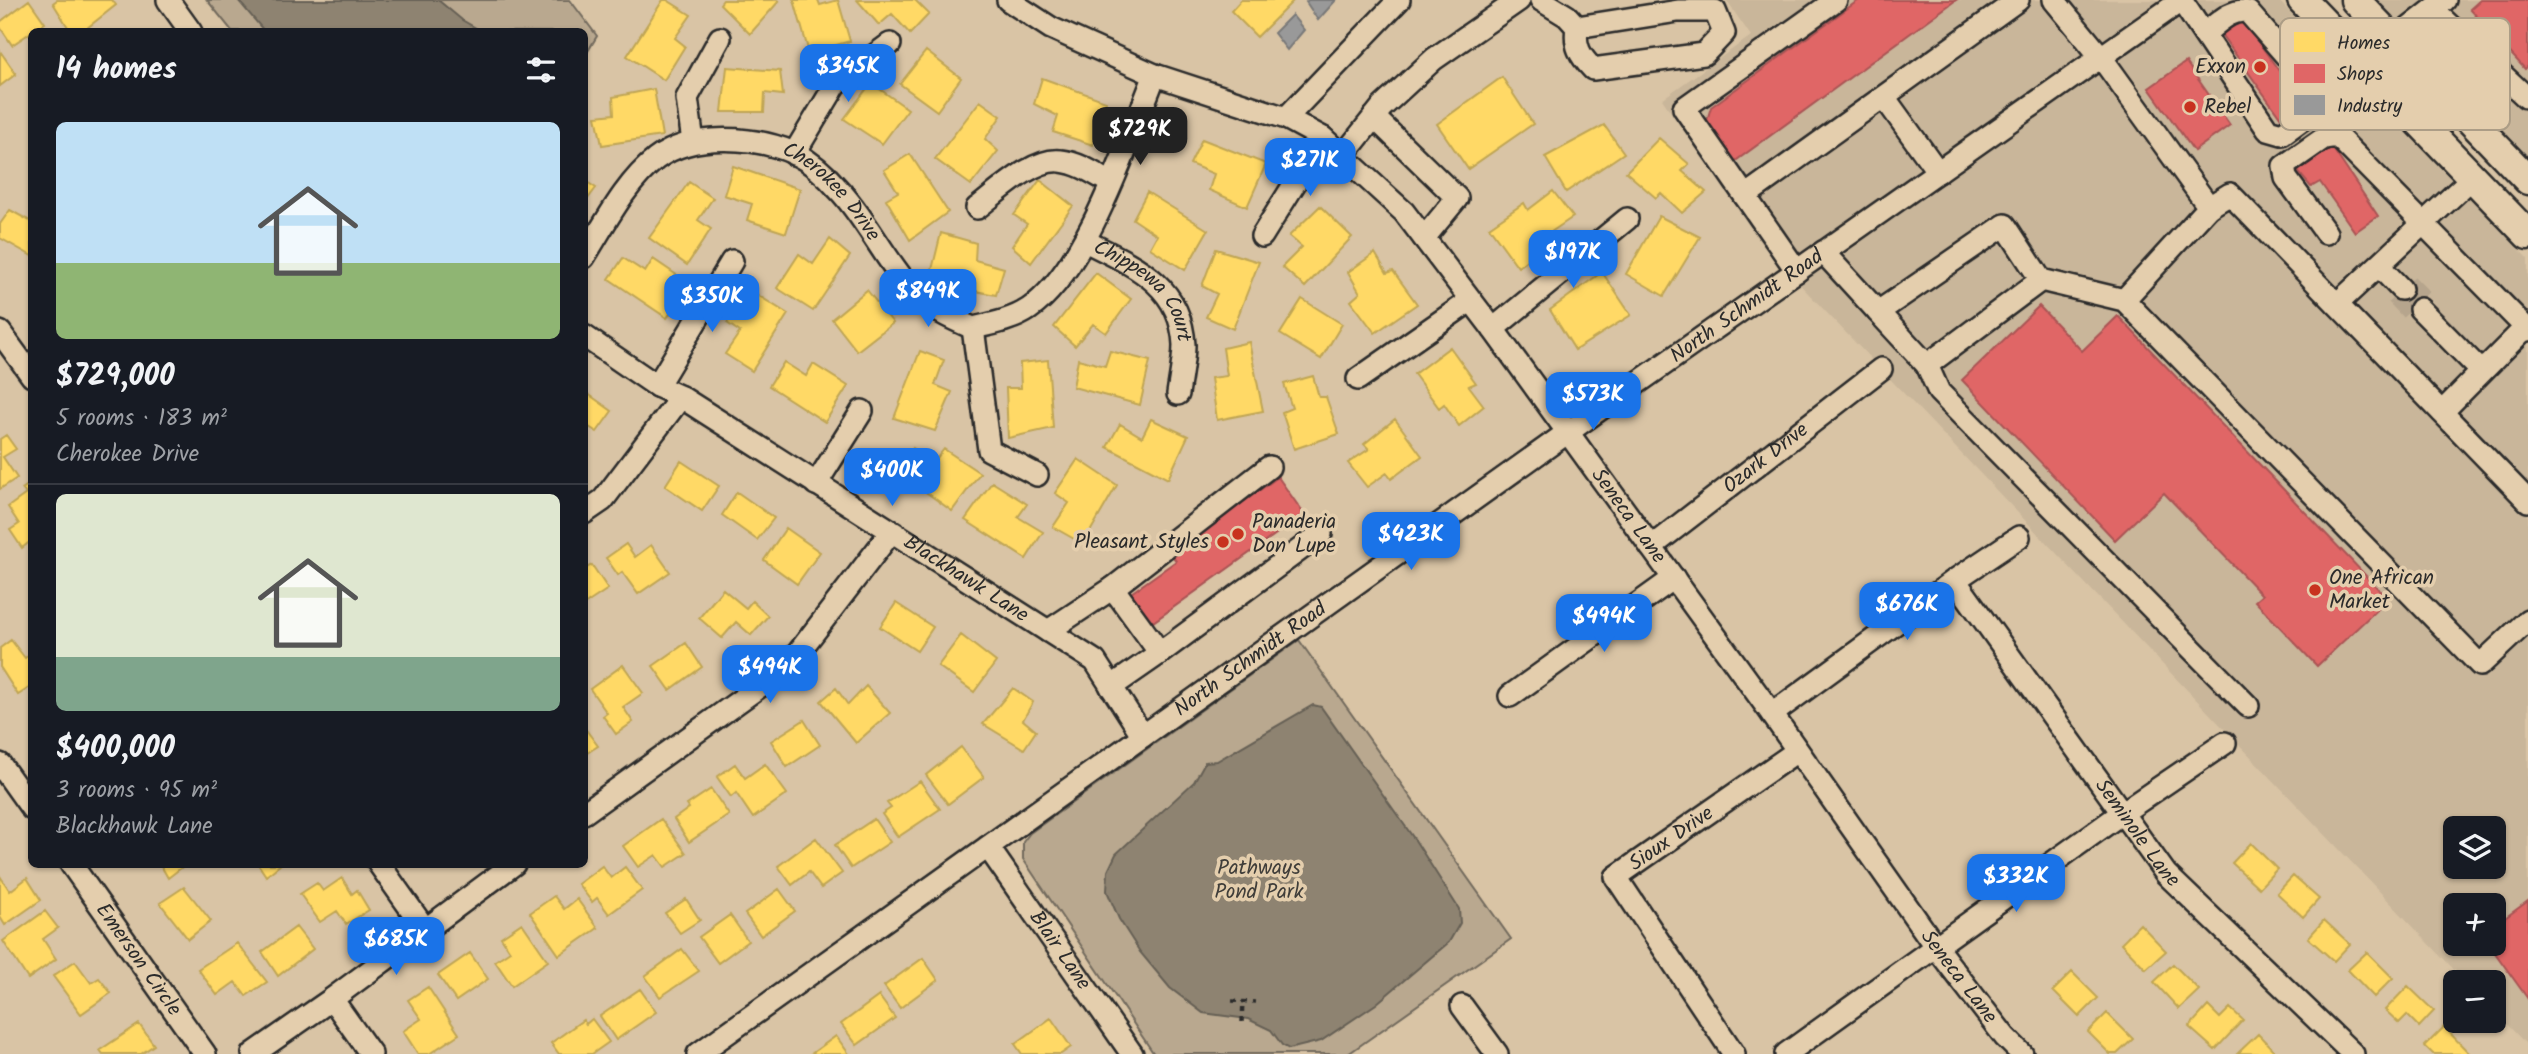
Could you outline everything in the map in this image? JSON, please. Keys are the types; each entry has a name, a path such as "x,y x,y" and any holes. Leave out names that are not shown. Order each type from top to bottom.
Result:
{"main road":[{"path":"2302,0 2319,18"},
{"path":"2355,0 2373,18"},
{"path":"2428,130 2528,235"},
{"path":"2480,130 2528,180"}],"street":[{"path":"168,0 188,28"},
{"name":"Seneca Lane","path":"1008,0 1051,28 1155,75 1286,118 1323,138 1404,212 1493,329 1674,578 1935,946 2005,1037 2022,1054"},
{"path":"1286,118 1399,0"},
{"path":"1343,156 1374,117 1434,59 1519,0"},
{"path":"1541,0 1572,14 1716,11 1724,33 1704,54 1593,69 1579,54 1572,14"},
{"path":"1797,271 1684,108 1836,0"},
{"path":"1745,196 2018,0"},
{"path":"2054,0 2101,57 2209,207"},
{"path":"2181,0 2268,130 2282,134 2287,130"},
{"name":"North Schmidt Road","path":"698,1054 1567,433 2101,57 2155,8 2181,0"},
{"path":"2422,18 2439,5 2451,18"},
{"path":"2204,34 2232,13 2241,10 2248,12 2280,48"},
{"path":"693,142 687,98 720,38"},
{"path":"794,154 836,84 890,44"},
{"path":"1037,475 989,450 973,328 1026,312 1044,297 1085,241 1155,75"},
{"path":"2510,80 2528,96"},
{"path":"1884,97 1938,172"},
{"path":"1374,117 1457,198 1424,237"},
{"path":"2326,233 2286,178 2284,166 2323,138 2337,136 2527,329 2442,412"},
{"path":"1262,236 1323,138"},
{"name":"Cherokee Drive","path":"588,251 634,181 655,159 693,142 727,139 763,145 794,154 817,169 840,191 911,289 933,309 973,328"},
{"path":"977,208 1032,167 1044,162 1059,160 1080,166 1111,183"},
{"path":"2337,304 2394,282 2424,223 2473,177"},
{"path":"2124,300 2209,207 2230,194 2528,501"},
{"path":"1493,329 1627,219"},
{"path":"1878,312 2005,225 2041,280 2124,300 2480,665 2528,620"},
{"name":"Chippewa Court","path":"1085,241 1136,266 1159,285 1176,307 1184,346 1178,394"},
{"path":"1823,252 1927,365 1939,392 2248,706"},
{"path":"657,386 732,261"},
{"path":"1927,365 2041,280"},
{"path":"1358,379 1470,301"},
{"path":"2420,309 2438,316 2442,331 2482,371"},
{"path":"0,332 28,370"},
{"name":"Blackhawk Lane","path":"588,339 657,386 681,397 1095,661 1143,736"},
{"name":"Ozark Drive","path":"1651,547 1881,369"},
{"path":"588,510 603,500 681,397"},
{"path":"816,484 862,411"},
{"path":"1048,631 1113,587 1269,467"},
{"path":"588,810 788,666 891,532"},
{"path":"1111,687 1321,534"},
{"path":"1772,714 1955,580 2019,537"},
{"path":"1510,696 1674,578"},
{"name":"Seminole Lane","path":"1955,580 2166,874 2353,1054"},
{"path":"1113,587 1160,653"},
{"path":"1786,1054 2122,813 2225,743"},
{"name":"Sioux Drive","path":"1734,1054 1616,877 1797,751"},
{"path":"0,764 28,803"},
{"name":"Blair Lane","path":"988,847 1132,1054"},
{"name":"Emerson Circle","path":"74,868 205,1054"},
{"path":"382,868 425,929"},
{"path":"253,1054 509,868"},
{"path":"332,999 371,1054"},
{"path":"1462,1006 1497,1054"}],"path":[{"path":"1232,1001 1255,1002"},
{"path":"1242,1022 1244,1001"}],"shaded area":[{"path":"238,0 438,0 476,28 261,28"},
{"path":"1726,0 2278,0 2295,18 2280,18 2280,130 2403,130 2528,259 2528,1046 2506,1023 2506,970 2455,970 1763,246 1662,99 1751,36"},
{"path":"2366,0 2528,0 2528,168 2491,130 2510,130 2510,18 2383,18"},
{"name":"Pathways Pond Park","path":"1313,705 1321,707 1415,840 1459,909 1460,923 1449,942 1376,1004 1321,1041 1289,1049 1282,1045 1271,1030 1248,1019 1203,1013 1170,988 1140,952 1119,919 1107,891 1108,871 1116,854 1194,782 1205,762 1217,761"}],"green space":[{"path":"207,0 570,0 597,36 588,51 588,28 230,28"},
{"name":"Pathways Pond Park","path":"1299,640 1511,939 1348,1054 1154,1054 1023,859 1023,842 1030,833"}],"building: Homes":[{"path":"29,0 45,23 38,28 28,28 28,34 12,45 0,27 0,22"},
{"path":"57,0 112,0 116,5 87,28 69,28 53,3"},
{"path":"663,0 691,15 675,38 685,46 664,80 627,56"},
{"path":"723,0 779,1 750,34 720,4"},
{"path":"794,0 818,0 820,5 838,0 850,41 809,53"},
{"path":"857,0 915,0 929,14 910,34 892,14 879,25"},
{"path":"1241,0 1294,0 1257,37 1231,11"},
{"path":"0,51 16,74 0,86"},
{"path":"926,51 961,78 937,111 900,84"},
{"path":"727,67 780,71 783,95 765,93 764,112 722,112"},
{"path":"1502,77 1533,124 1468,169 1437,124"},
{"path":"1042,78 1106,101 1093,145 1053,132 1058,116 1034,104"},
{"path":"871,83 908,109 882,144 844,119"},
{"path":"654,89 662,136 602,145 596,116 614,114 613,97"},
{"path":"980,101 1001,116 985,139 998,151 971,185 935,159"},
{"path":"1604,125 1624,153 1566,192 1545,157"},
{"path":"1659,138 1689,164 1682,171 1706,192 1682,213 1661,193 1656,198 1626,172"},
{"path":"1202,139 1266,164 1247,207 1209,190 1214,174 1190,164"},
{"path":"910,154 948,212 910,240 886,199 898,192 884,170"},
{"path":"733,166 800,189 786,233 747,220 752,204 724,195"},
{"path":"1040,180 1073,206 1031,263 1012,246 1027,224 1014,215"},
{"path":"689,182 713,198 698,220 711,229 687,265 649,238"},
{"path":"588,183 596,188 588,199"},
{"path":"1553,191 1573,217 1548,234 1551,241 1518,267 1489,227 1524,203 1528,210"},
{"path":"1147,192 1208,230 1185,270 1150,248 1157,235 1133,219"},
{"path":"1320,206 1352,237 1305,287 1282,267 1302,247 1289,236"},
{"path":"10,210 28,220 28,254 0,238 0,224"},
{"path":"1659,216 1700,237 1664,296 1626,274"},
{"path":"941,233 976,243 975,260 1004,268 996,295 929,282"},
{"path":"830,239 850,256 813,311 777,288 799,254 813,264"},
{"path":"1216,249 1259,262 1233,329 1206,317 1217,294 1202,286"},
{"path":"1375,253 1387,273 1393,271 1417,304 1375,333 1351,301 1360,293 1348,272"},
{"path":"623,258 645,272 653,259 690,284 667,318 609,279"},
{"path":"1602,272 1631,315 1575,350 1550,310"},
{"path":"1096,273 1131,299 1106,333 1093,324 1075,346 1054,327"},
{"path":"748,289 788,314 752,371 725,354 740,332 727,323"},
{"path":"867,290 893,323 857,351 832,319"},
{"path":"1302,299 1342,324 1321,359 1280,334"},
{"path":"1249,342 1263,411 1217,420 1211,378 1227,376 1223,348"},
{"path":"1450,347 1476,383 1469,386 1484,406 1459,426 1444,404 1439,408 1414,374"},
{"path":"920,351 944,360 935,385 952,392 935,431 894,418"},
{"path":"1110,351 1150,361 1140,405 1073,387 1078,359 1105,366"},
{"path":"1048,360 1053,428 1008,438 1006,388 1021,388 1020,363"},
{"path":"784,362 806,376 813,364 848,386 825,422 769,386"},
{"path":"1313,376 1319,397 1326,397 1339,434 1294,449 1282,412 1292,408 1284,384"},
{"path":"588,394 612,411 597,432 589,427"},
{"path":"1151,419 1188,436 1168,479 1107,447 1120,424 1142,437"},
{"path":"1395,419 1422,456 1391,479 1387,473 1367,487 1348,463 1369,449 1364,444"},
{"path":"6,435 16,449 3,457 17,478 0,489 0,439"},
{"path":"913,448 933,463 944,449 980,473 952,511 897,471"},
{"path":"1078,459 1117,485 1083,544 1053,527 1069,503 1055,493"},
{"path":"681,461 719,486 702,511 665,486"},
{"path":"992,482 1027,504 1018,517 1043,532 1026,559 965,520"},
{"path":"28,485 28,543 22,548 10,530 19,524 8,507 26,494 22,489"},
{"path":"737,492 774,518 757,540 722,515"},
{"path":"786,528 820,552 797,584 764,560"},
{"path":"626,544 635,557 651,545 670,572 638,594 622,572 618,575 606,558"},
{"path":"592,565 608,589 588,602 588,567"},
{"path":"723,589 746,608 752,601 768,616 751,635 736,622 722,638 699,618"},
{"path":"896,603 933,627 917,651 880,627"},
{"path":"961,635 996,662 974,692 938,666"},
{"path":"11,640 25,658 28,656 28,689 18,695 0,667 0,648"},
{"path":"686,643 702,667 670,690 653,666"},
{"path":"623,665 643,693 623,707 633,722 616,734 603,716 607,713 590,689"},
{"path":"866,686 890,713 856,743 821,701 836,688 848,705"},
{"path":"1013,688 1033,702 1023,720 1036,731 1024,749 983,724"},
{"path":"804,720 820,745 787,767 771,741"},
{"path":"588,732 598,746 588,752"},
{"path":"961,747 984,777 948,804 926,775"},
{"path":"735,764 745,778 765,764 787,794 753,818 736,793 731,797 717,777"},
{"path":"920,781 940,809 898,837 882,814 891,808 887,803"},
{"path":"711,789 729,815 689,842 674,819 689,808 687,805"},
{"path":"661,819 686,853 665,867 656,855 638,867 623,846"},
{"path":"874,819 890,842 851,868 835,845"},
{"path":"816,838 842,873 821,888 809,872 792,885 778,866"},
{"path":"2251,843 2277,869 2259,888 2232,863"},
{"path":"602,866 611,878 625,867 642,890 609,914 597,898 592,902 578,884"},
{"path":"162,868 181,868 168,878"},
{"path":"261,868 276,868 266,876"},
{"path":"0,876 10,891 27,878 41,900 5,925 0,917"},
{"path":"2293,876 2319,899 2303,917 2277,893"},
{"path":"342,878 352,894 357,890 369,910 346,924 337,911 320,922 300,894 317,883 323,891"},
{"path":"184,887 211,921 188,939 160,903"},
{"path":"779,889 795,911 761,936 745,914"},
{"path":"554,896 564,909 577,899 598,928 559,955 530,913"},
{"path":"686,899 700,920 680,933 665,913"},
{"path":"45,911 58,928 43,939 56,959 28,979 3,941"},
{"path":"730,915 748,941 718,963 699,937"},
{"path":"2324,920 2350,944 2334,961 2308,938"},
{"path":"522,923 548,961 512,986 495,961 510,951 501,937"},
{"path":"2140,924 2166,951 2146,969 2121,943"},
{"path":"296,927 313,949 278,976 262,952"},
{"path":"237,943 267,982 246,996 235,982 217,995 198,969"},
{"path":"682,949 699,971 660,997 645,976"},
{"path":"2367,952 2393,978 2374,997 2348,970"},
{"path":"470,953 488,979 456,1001 438,975"},
{"path":"923,958 938,980 900,1008 884,986"},
{"path":"75,961 91,983 99,978 111,993 81,1014 53,976"},
{"path":"2173,964 2199,990 2179,1009 2154,982"},
{"path":"2072,972 2098,998 2079,1017 2053,991"},
{"path":"2408,986 2434,1011 2419,1027 2407,1015 2399,1023 2385,1010"},
{"path":"428,987 459,1034 429,1054 418,1054 403,1031 421,1019 408,1000"},
{"path":"640,989 656,1012 616,1040 600,1016"},
{"path":"879,996 895,1018 857,1045 841,1024"},
{"path":"2208,1006 2220,1018 2230,1008 2243,1020 2215,1050 2189,1027"},
{"path":"2107,1013 2133,1039 2117,1054 2110,1054 2088,1032"},
{"path":"1051,1018 1071,1047 1061,1054 1022,1054 1015,1044"},
{"path":"592,1019 609,1042 592,1054 559,1054 551,1043 583,1020 586,1024"},
{"path":"139,1024 154,1045 141,1054 103,1054 100,1050"},
{"path":"2443,1028 2443,1033 2450,1033 2470,1054 2433,1054 2425,1046"},
{"path":"2258,1034 2277,1054 2238,1053"},
{"path":"836,1036 849,1054 811,1054"}],"building: Shops":[{"path":"1859,0 1956,0 1730,165 1705,127 1711,107"},
{"path":"2480,0 2528,0 2528,66 2525,69 2510,53 2510,18 2478,18 2470,9"},
{"name":"Exxon","path":"2239,15 2280,72 2280,117 2218,30"},
{"name":"Rebel","path":"2186,62 2230,125 2194,151 2149,88"},
{"path":"2329,143 2378,216 2355,232 2320,182 2311,187 2295,168"},
{"path":"2039,306 2082,351 2118,316 2388,599 2317,666 2255,601 2262,595 2164,493 2115,540 1962,380"},
{"name":"Panaderia Don Lupe","path":"1278,477 1304,514 1153,622 1131,593 1176,561 1171,554"},
{"path":"2528,901 2528,999 2497,956 2506,956 2506,917"}],"building: Industry":[{"path":"1336,0 1318,20 1306,2"},
{"path":"1292,15 1304,30 1287,50 1274,33"}],"tunnel":[{"path":"2407,284 2425,302"},
{"path":"2396,295 2415,315"}],"place":[{"name":"Exxon","path":"2260,67"},
{"name":"Rebel","path":"2190,107"},
{"name":"Panaderia Don Lupe","path":"1238,534"},
{"name":"Pleasant Styles","path":"1223,542"},
{"name":"One African Market","path":"2315,590"}]}
